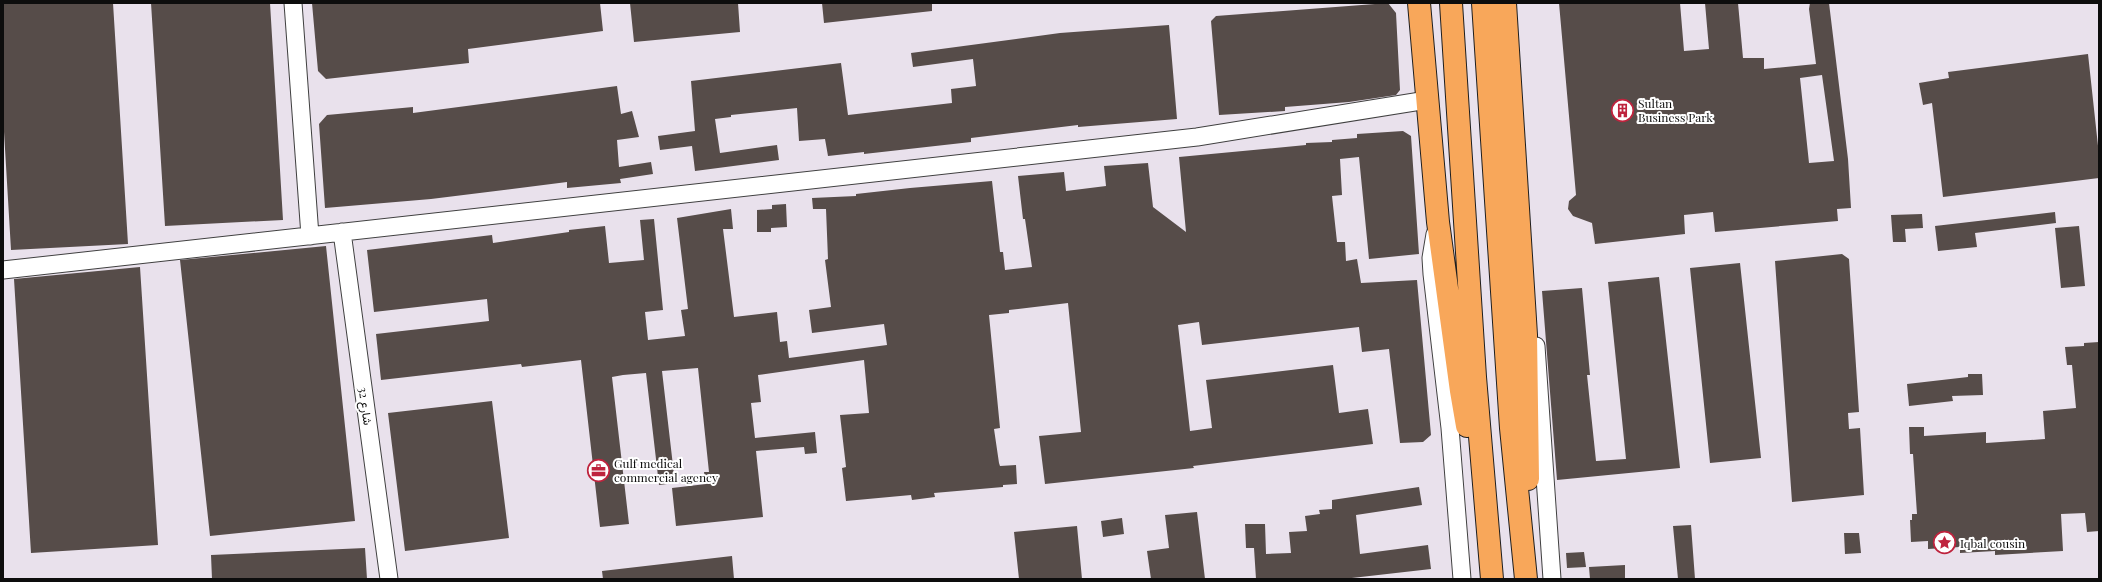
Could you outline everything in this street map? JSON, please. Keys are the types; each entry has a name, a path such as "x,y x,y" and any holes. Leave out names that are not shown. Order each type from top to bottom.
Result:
{"highway":[{"path":"1419,3 1438,222 1464,409 1471,441 1482,460"},
{"path":"1451,3 1482,460 1492,579"},
{"path":"1483,3 1510,428 1526,579"},
{"path":"1505,3 1511,119 1527,357 1528,494 1524,556"}],"street":[{"path":"293,3 310,236"},
{"path":"3,270 1197,137 1427,100"},
{"path":"1511,119 1521,137 1525,156 1552,579"},
{"path":"1438,222 1433,242 1432,274 1450,428 1462,579"},
{"name":"شارع 32","path":"342,232 389,579"}],"shaded area":[{"path":"3,3 2099,3 2099,579 3,579"}],"building":[{"path":"3,3 113,3 128,244 11,250 3,115"},
{"path":"151,3 270,3 283,220 165,226"},
{"path":"312,3 600,3 603,31 468,49 469,63 326,79 318,71"},
{"path":"630,3 738,3 740,32 634,42"},
{"path":"822,3 932,3 932,11 824,23"},
{"path":"1388,3 1396,13 1400,90 1396,95 1349,102 1285,107 1285,111 1219,115 1211,21 1216,16"},
{"path":"1559,3 1680,3 1684,51 1709,49 1705,3 1738,3 1743,58 1764,58 1764,69 1816,64 1809,9 1810,3 1829,3 1848,159 1851,208 1837,209 1838,221 1715,232 1713,212 1684,215 1685,234 1595,244 1592,223 1573,216 1568,209 1569,201 1576,195","holes":["1822,75 1834,161 1809,163 1800,78"]},
{"path":"1169,25 1177,119 1078,127 1078,125 971,138 971,142 864,154 864,152 828,156 825,139 799,141 797,108 731,115 731,117 715,119 720,153 777,145 779,160 695,171 692,146 660,150 658,136 695,131 691,81 841,63 848,115 952,103 951,89 976,86 973,59 913,67 911,53 1060,33"},
{"path":"2088,54 2099,155 2099,178 1943,197 1932,103 1923,105 1919,83 1949,78 1948,72"},
{"path":"617,86 621,114 632,111 639,137 617,140 619,167 651,162 653,174 620,179 621,183 567,188 567,182 431,199 325,208 319,124 327,115 413,107 413,113"},
{"path":"1403,131 1411,136 1419,254 1369,259 1359,157 1340,159 1342,195 1332,196 1337,242 1345,242 1346,261 1357,259 1361,283 1417,280 1431,435 1423,442 1400,443 1389,349 1362,352 1359,327 1202,345 1199,322 1178,325 1190,431 1212,428 1206,380 1333,365 1339,413 1368,409 1373,444 1193,466 1194,468 1045,484 1039,436 1081,432 1068,303 1009,310 1009,313 989,315 1000,428 994,429 999,463 1000,466 1016,465 1017,484 1003,485 1003,487 934,493 935,497 912,500 911,495 846,501 842,468 846,467 840,415 869,413 864,360 758,375 761,402 751,403 755,438 815,432 817,453 805,454 804,447 756,451 763,517 676,526 672,488 706,484 704,472 709,472 698,368 662,371 675,483 659,485 646,373 623,375 612,377 629,524 600,527 581,360 522,367 521,364 381,380 376,334 489,321 487,299 374,312 367,250 492,235 493,243 569,232 569,230 605,226 609,263 644,260 640,220 654,219 663,310 645,312 648,340 685,336 681,310 688,309 677,218 731,209 733,229 723,229 734,317 777,312 780,342 787,341 789,358 887,345 884,324 812,333 809,310 831,307 825,260 828,259 826,209 813,209 812,198 856,196 856,194 910,188 992,181 1000,252 1003,252 1005,270 1032,267 1025,219 1023,219 1018,176 1064,172 1066,191 1106,186 1104,166 1148,163 1153,207 1186,232 1179,157 1306,145 1306,143 1332,142 1332,140 1357,138 1357,134"},
{"path":"786,204 787,227 771,228 771,232 757,232 757,210 772,209 772,205"},
{"path":"2055,212 2056,223 1975,233 1977,247 1938,251 1935,226"},
{"path":"1922,214 1923,228 1905,229 1906,242 1893,242 1891,215"},
{"path":"2079,226 2085,286 2061,288 2055,228"},
{"path":"326,246 355,521 210,536 180,260"},
{"path":"1842,254 1849,259 1859,412 1848,413 1849,429 1860,428 1864,495 1792,502 1775,261"},
{"path":"1740,263 1761,458 1710,463 1690,268"},
{"path":"140,267 158,545 31,553 14,279"},
{"path":"1659,277 1680,468 1557,480 1542,291 1582,288 1590,375 1587,375 1596,461 1626,459 1608,282"},
{"path":"2099,342 2099,531 2087,532 2085,513 2061,514 2063,551 1995,555 1995,551 1960,553 1960,547 1928,549 1928,541 1911,542 1910,520 1912,520 1912,514 1917,514 1913,454 1910,454 1909,427 1924,427 1924,436 1986,432 1986,443 2045,439 2043,411 2076,408 2072,365 2067,365 2065,347 2084,346 2084,343"},
{"path":"1968,374 1982,374 1983,395 1952,396 1953,401 1909,406 1907,384 1968,377"},
{"path":"492,401 509,538 405,551 388,413"},
{"path":"1419,487 1422,505 1356,515 1360,554 1428,545 1431,569 1343,579 1256,579 1254,548 1246,548 1245,524 1265,524 1266,554 1291,553 1289,532 1307,531 1305,516 1320,514 1319,510 1332,509 1332,500"},
{"path":"1197,512 1205,579 1151,579 1147,551 1169,548 1165,515"},
{"path":"1122,518 1124,534 1103,537 1101,521"},
{"path":"1691,525 1695,579 1678,579 1673,526"},
{"path":"1077,526 1082,579 1019,579 1014,532"},
{"path":"1844,533 1859,533 1861,553 1845,554"},
{"path":"365,548 367,579 212,579 211,555"},
{"path":"1584,552 1586,567 1567,568 1566,553"},
{"path":"732,556 734,579 603,579 602,571"},
{"path":"1625,565 1625,579 1590,579 1589,567"}],"place":[{"name":"Sultan Business Park","path":"1622,110"},
{"name":"Gulf medical commercial agency","path":"599,470"},
{"name":"Iqbal cousin","path":"1945,543"}]}
